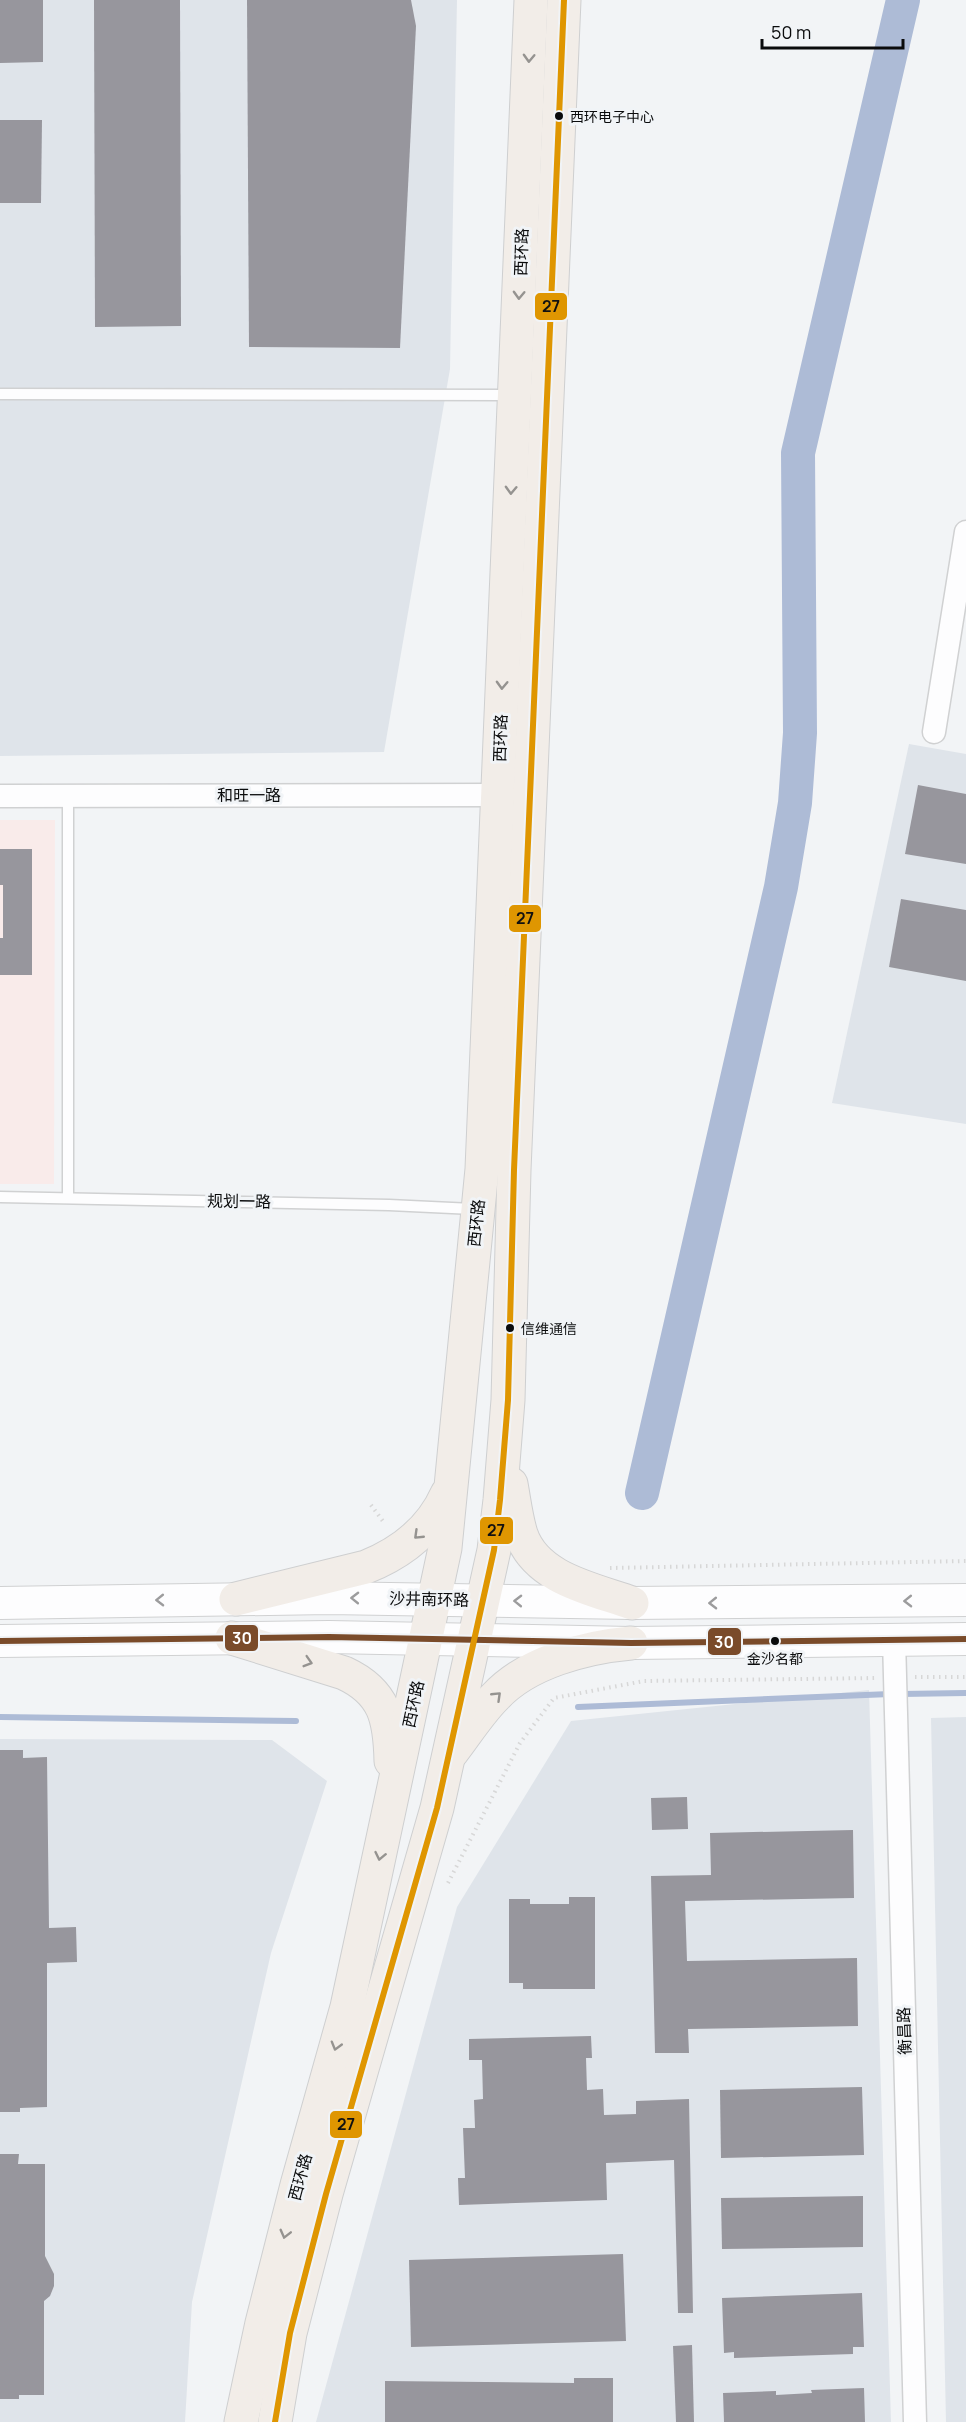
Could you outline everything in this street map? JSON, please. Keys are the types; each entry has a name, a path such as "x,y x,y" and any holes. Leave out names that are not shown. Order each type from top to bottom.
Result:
{"main road":[{"name":"西环路","path":"241,2422 285,2231 347,2007 445,1548 482,1169 531,0"},
{"name":"西环路","path":"275,2422 290,2333 326,2194 437,1808 494,1550 505,1450 515,1158 564,0"},
{"path":"505,1450 521,1535 530,1551 542,1565 557,1575 632,1604"},
{"path":"236,1599 366,1567 383,1560 399,1551 425,1528 440,1509 450,1487"},
{"name":"沙井南环路","path":"0,1603 236,1599 483,1600 632,1604 966,1600"},
{"path":"232,1638 344,1673 359,1680 371,1691 382,1704 388,1719 391,1735 393,1799"},
{"path":"0,1641 232,1638 631,1643 966,1639"},
{"path":"448,1758 496,1696 529,1673 587,1649 631,1643"}],"street":[{"path":"934,732 966,532"},
{"name":"和旺一路","path":"0,796 498,795"},
{"name":"衡昌路","path":"894,1639 915,2422"}],"lane":[{"path":"0,394 514,395"},
{"path":"68,795 68,1197"},
{"name":"规划一路","path":"0,1197 389,1204 478,1209"}],"path":[{"path":"371,1505 385,1524"},
{"path":"606,1568 966,1561"},
{"path":"448,1883 520,1743 554,1698 644,1681 966,1677"}],"shaded area":[{"path":"0,0 457,0 450,369 384,752 0,756"},
{"path":"909,744 966,754 966,1124 832,1103"},
{"path":"0,820 55,820 54,1184 0,1184"},
{"path":"869,1690 891,2422 316,2422 457,1907 571,1721"},
{"path":"966,1717 966,2422 946,2422 931,1718"},
{"path":"0,1739 272,1740 327,1781 271,1953 192,2302 185,2422 0,2422"}],"building":[{"path":"0,0 43,0 43,62 0,63"},
{"path":"94,0 180,0 181,326 95,327"},
{"path":"247,0 411,0 416,26 400,348 249,347"},
{"path":"0,120 42,120 41,203 0,203"},
{"path":"918,785 966,794 966,864 905,854"},
{"path":"0,849 32,849 32,975 0,975 3,885 0,885"},
{"path":"901,899 966,910 966,981 889,967"},
{"path":"0,1750 23,1750 23,1758 47,1757 49,1928 76,1927 77,1962 47,1963 47,2107 20,2108 20,2112 0,2112"},
{"path":"687,1797 688,1829 652,1830 651,1798"},
{"path":"853,1830 854,1898 685,1901 687,1961 857,1958 858,2026 688,2029 689,2053 655,2053 651,1876 711,1875 710,1833"},
{"path":"569,1897 595,1897 595,1989 523,1989 523,1983 509,1983 509,1899 530,1899 530,1904 569,1904"},
{"path":"591,2036 592,2058 586,2058 587,2090 603,2089 604,2115 636,2114 636,2101 689,2099 693,2313 678,2313 674,2160 606,2163 607,2200 459,2205 458,2178 465,2178 463,2128 475,2128 474,2100 483,2099 482,2060 469,2060 469,2039"},
{"path":"862,2087 864,2155 721,2158 720,2090"},
{"path":"0,2154 19,2154 18,2164 45,2164 45,2256 54,2274 54,2286 50,2296 44,2301 44,2395 19,2395 19,2399 0,2399"},
{"path":"863,2196 863,2247 722,2249 721,2198"},
{"path":"623,2254 626,2341 411,2347 409,2260"},
{"path":"862,2293 864,2347 853,2347 853,2354 734,2358 734,2352 724,2353 722,2298"},
{"path":"692,2345 694,2422 676,2422 673,2346"},
{"path":"574,2378 613,2378 613,2422 385,2422 385,2381 574,2383"},
{"path":"864,2388 865,2422 724,2422 723,2393 776,2391 776,2395 812,2393 811,2390"}],"waterway":[{"path":"642,1493 781,887 795,803 800,733 798,453 903,0"},
{"path":"901,1694 966,1693"},
{"path":"578,1707 890,1694"},
{"path":"0,1717 296,1721"}],"transit line":[{"name":"27","path":"275,2422 290,2333 326,2194 437,1808 494,1550 500,1500 508,1400 514,1170 564,0"},
{"name":"30","path":"0,1641 329,1637 631,1643 966,1639"}],"place":[{"name":"西环电子中心","path":"559,116"},
{"name":"信维通信","path":"510,1328"},
{"name":"金沙名都","path":"775,1641"}]}
